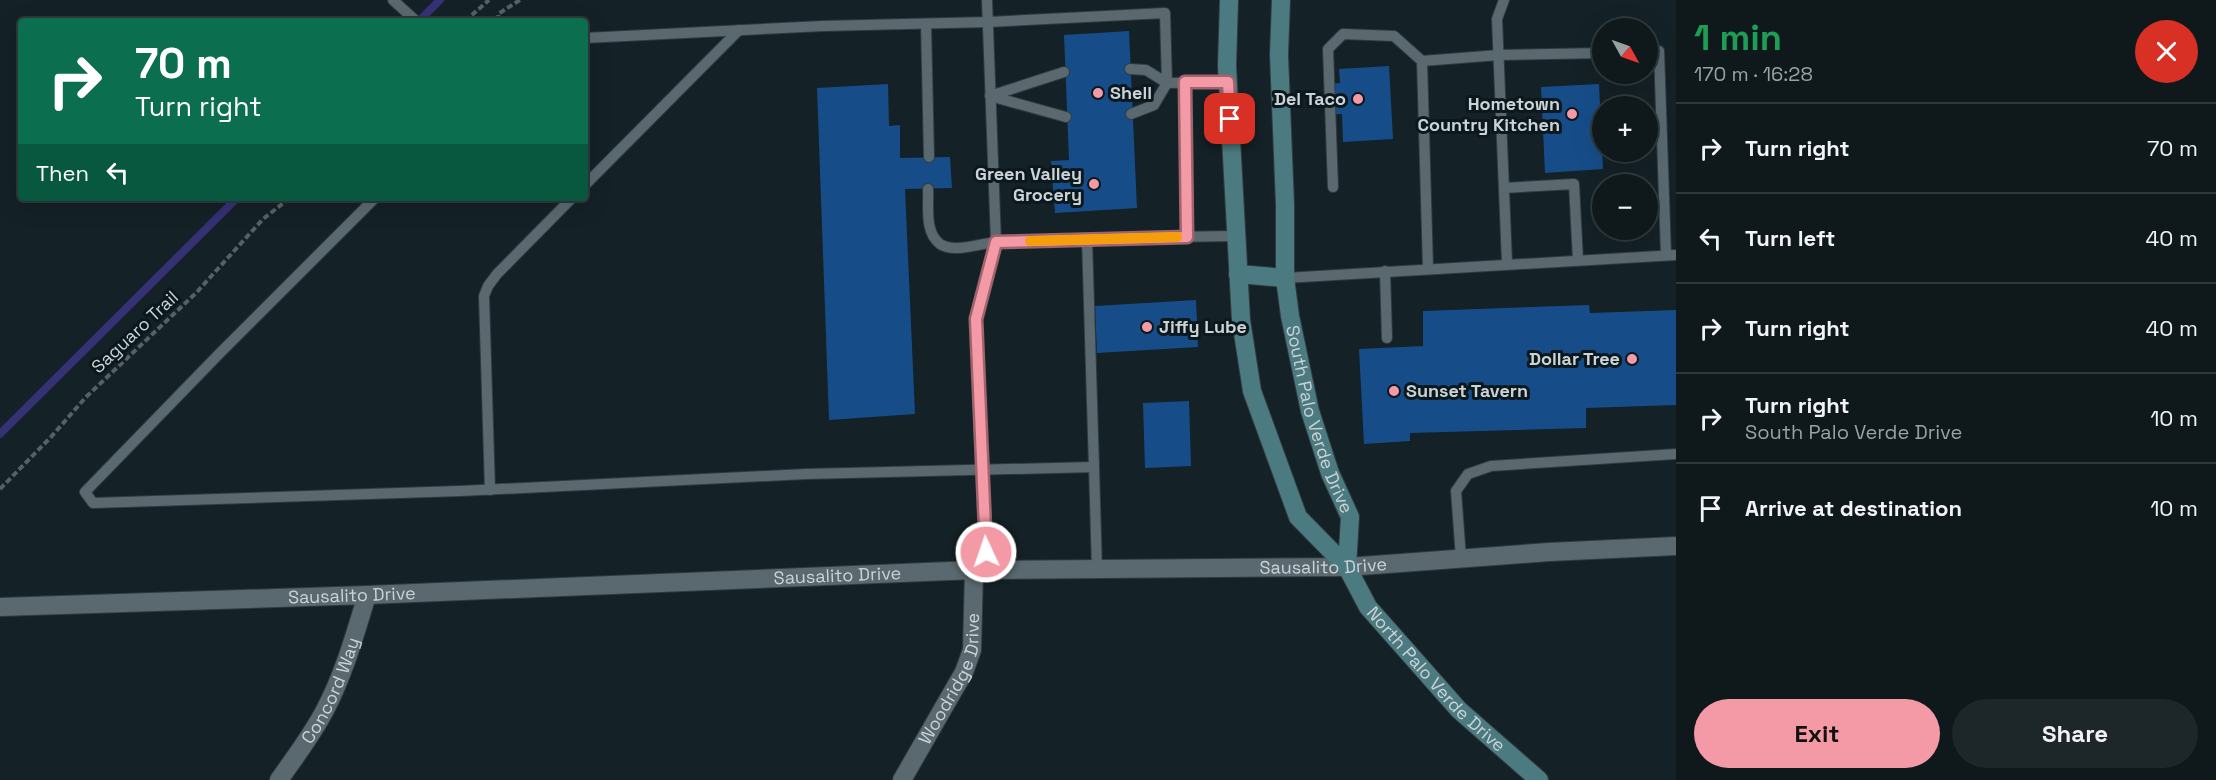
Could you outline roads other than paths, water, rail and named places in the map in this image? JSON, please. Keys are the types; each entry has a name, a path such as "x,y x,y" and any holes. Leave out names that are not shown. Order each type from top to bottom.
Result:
{"street":[{"path":"1229,0 1228,82 1238,274 1241,321 1252,391 1298,517 1347,567"},
{"name":"South Palo Verde Drive","path":"1281,0 1279,55 1286,278 1290,316 1310,411 1330,473 1350,517 1347,567"},
{"path":"1238,274 1286,278"},
{"name":"Sausalito Drive","path":"0,607 367,595 981,570 1347,567 1676,546"},
{"name":"North Palo Verde Drive","path":"1347,567 1368,607 1459,710 1539,780"},
{"name":"Woodridge Drive","path":"902,780 964,672 972,650 981,570"},
{"name":"Concord Way","path":"279,780 326,709 343,670 367,595"}],"lane":[{"path":"981,570 981,469 976,319 996,242 987,0"},
{"path":"1504,0 1497,19 1507,264"},
{"path":"394,1 413,18"},
{"path":"588,38 1165,13 1167,83 1154,105 1131,114"},
{"path":"926,24 929,157"},
{"path":"588,182 739,30"},
{"path":"1333,187 1328,49 1343,34 1394,36 1422,61 1592,53"},
{"path":"1286,278 1671,255 1658,51"},
{"path":"1422,61 1428,268"},
{"path":"1130,69 1146,70 1167,83 1228,82"},
{"path":"990,96 1064,72"},
{"path":"1185,82 1187,237"},
{"path":"990,96 1066,117"},
{"path":"1504,188 1574,184 1578,260"},
{"path":"928,189 930,229 933,238 943,246 956,247 996,242 1236,236"},
{"path":"372,201 85,492 93,503 490,490 783,475 1094,467"},
{"path":"490,490 484,297 488,286 497,274 569,201"},
{"path":"1087,239 1097,570"},
{"path":"1385,271 1387,338"},
{"path":"1461,558 1456,492 1468,474 1491,466 1676,454"}],"waterway":[{"path":"422,18 440,0"},
{"path":"0,434 234,201"}],"place":[{"name":"Shell","path":"1098,93"},
{"name":"Del Taco","path":"1358,99"},
{"name":"Hometown Country Kitchen","path":"1572,114"},
{"name":"Green Valley Grocery","path":"1094,184"},
{"name":"Jiffy Lube","path":"1147,327"},
{"name":"Dollar Tree","path":"1632,359"},
{"name":"Sunset Tavern","path":"1394,391"}]}
